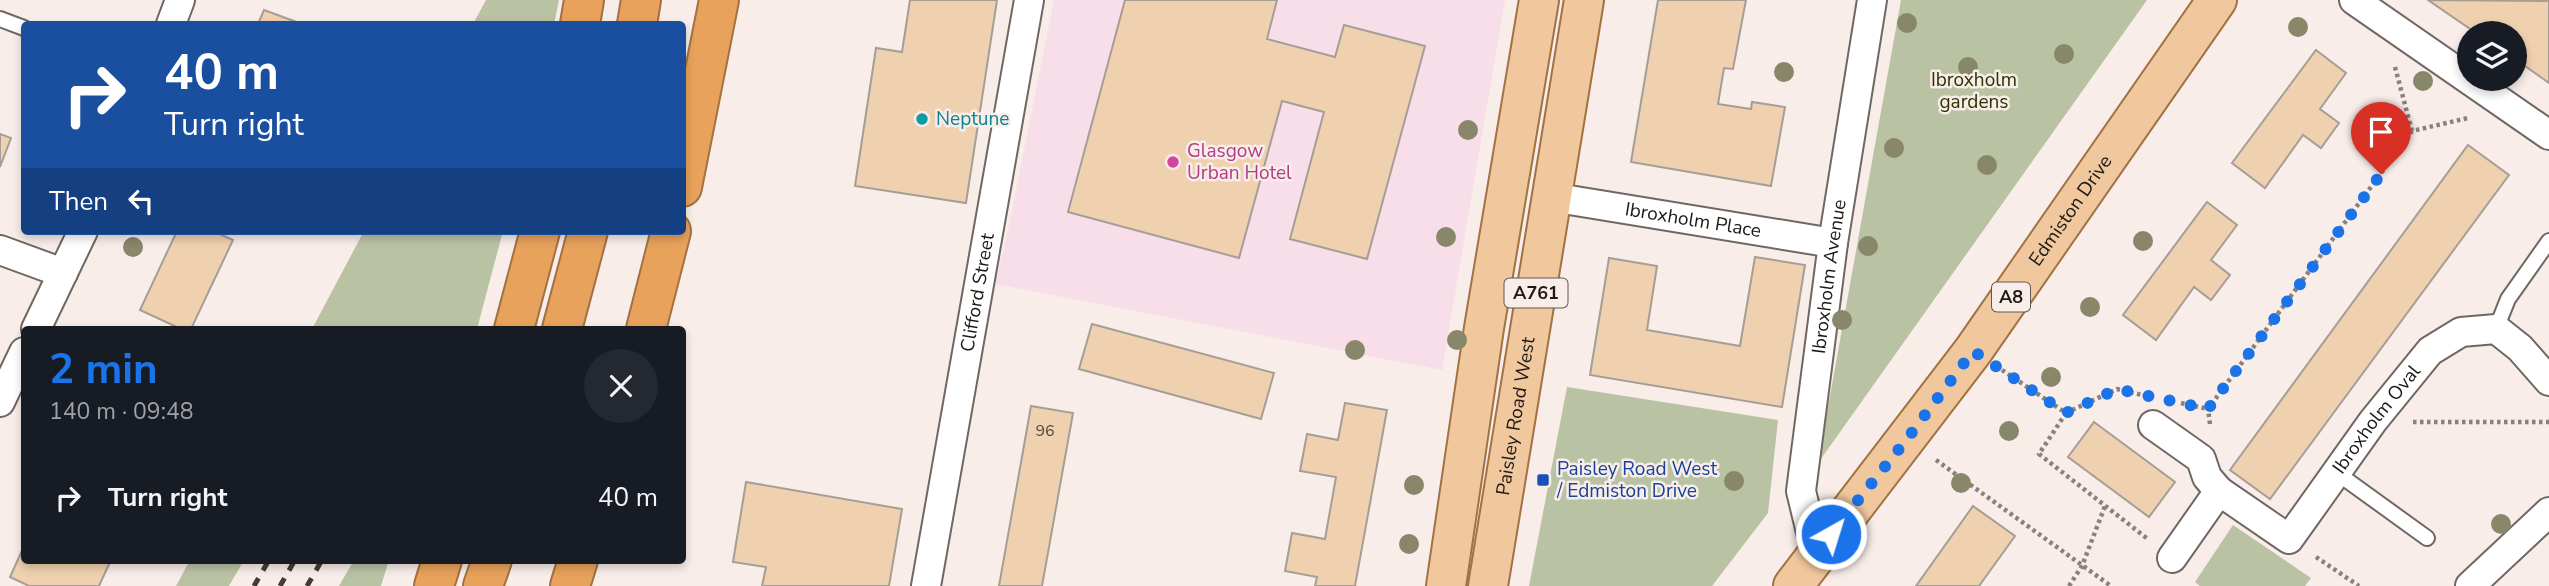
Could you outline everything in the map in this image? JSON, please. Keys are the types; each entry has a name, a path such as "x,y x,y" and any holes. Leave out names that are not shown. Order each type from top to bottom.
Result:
{"highway":[{"path":"580,21 584,0"},
{"path":"638,21 641,0"},
{"path":"686,167 719,0"},
{"path":"515,326 539,235"},
{"path":"563,326 587,235"},
{"path":"647,326 670,235"},
{"path":"434,586 441,564"},
{"path":"483,586 491,564"},
{"path":"570,586 577,564"}],"main road":[{"name":"Paisley Road West","path":"1488,586 1511,455 1539,0"},
{"name":"Paisley Road West","path":"1446,586 1484,328 1529,193 1584,0"},
{"name":"Edmiston Drive","path":"1793,586 1973,351 2217,0"}],"street":[{"path":"172,21 180,0"},
{"name":"Clifford Street","path":"926,586 1029,0"},
{"name":"Ibroxholm Avenue","path":"1816,553 1801,491 1833,243 1872,0"},
{"path":"2354,0 2549,135"},
{"name":"Ibroxholm Place","path":"1529,193 1833,243"},
{"path":"37,326 81,235"},
{"path":"0,250 63,273"},
{"path":"2496,329 2520,348 2549,382"},
{"name":"Ibroxholm Oval","path":"2290,539 2373,421 2430,351 2460,332 2496,329"},
{"path":"0,402 21,358"},
{"path":"2153,425 2201,459 2207,477 2218,491 2290,539"},
{"path":"2172,558 2218,491"},
{"path":"2470,586 2549,512"}],"lane":[{"path":"0,19 21,27"},
{"path":"2496,329 2508,299 2549,241"},
{"path":"2337,473 2427,538"}],"path":[{"path":"2382,19 2412,131"},
{"path":"2211,437 2208,409 2412,131 2510,108"},
{"path":"1973,351 2066,413"},
{"path":"2143,395 2117,389 2066,413 2039,454 2172,558"},
{"path":"2169,401 2208,409"},
{"path":"2373,421 2549,422"},
{"path":"1907,439 2111,586"},
{"path":"2069,586 2082,566 2105,506"},
{"path":"2290,539 2359,586"}],"shaded area":[{"path":"1054,0 1505,0 1442,370 995,284"}],"green space":[{"path":"486,0 559,0 555,21 475,21"},
{"name":"Ibroxholm gardens","path":"1901,0 2147,0 1818,463"},
{"path":"362,235 502,235 478,326 314,326"},
{"path":"1567,387 1778,420 1768,513 1712,586 1529,586"},
{"path":"2233,525 2311,578 2305,586 2200,586 2195,582"},
{"path":"188,564 242,564 229,586 176,586"},
{"path":"352,564 388,564 381,586 339,586"}],"building":[{"name":"Neptune","path":"910,0 997,0 966,203 855,186 876,48 902,52"},
{"name":"Glasgow Urban Hotel","path":"1125,0 1277,0 1267,39 1335,57 1344,25 1425,46 1367,259 1290,239 1324,112 1282,101 1239,258 1068,212"},
{"path":"1658,0 1746,0 1733,69 1724,68 1718,104 1751,109 1752,102 1785,107 1771,186 1631,162"},
{"path":"2428,0 2549,1 2549,83 2527,67 2527,21 2459,21"},
{"path":"264,10 294,21 259,21"},
{"path":"2316,50 2346,73 2320,109 2339,123 2321,148 2303,135 2265,188 2232,163"},
{"path":"0,134 11,138 0,167"},
{"path":"2468,145 2509,175 2270,499 2230,470"},
{"path":"2207,202 2237,225 2211,260 2230,275 2211,300 2194,287 2156,340 2123,315"},
{"path":"175,235 222,235 233,240 192,326 175,326 140,310"},
{"path":"1755,257 1805,265 1782,407 1590,375 1609,258 1657,266 1647,330 1740,346"},
{"path":"1092,324 1274,373 1261,419 1079,369"},
{"path":"1345,403 1387,410 1355,586 1315,586 1317,577 1285,571 1292,533 1325,539 1336,477 1300,471 1307,434 1338,440"},
{"path":"1031,406 1073,413 1042,586 999,586"},
{"path":"2094,422 2175,482 2149,517 2068,457"},
{"path":"746,482 902,509 889,586 762,586 766,567 733,562"},
{"path":"1973,506 2015,536 1979,586 1916,586"},
{"path":"21,553 21,564 109,564 99,586 29,586 10,577"}],"railway":[{"path":"254,586 267,564"},
{"path":"280,586 293,564"},
{"path":"307,586 320,564"}],"place":[{"name":"Neptune","path":"922,119"},
{"name":"Glasgow Urban Hotel","path":"1173,162"},
{"name":"Paisley Road West / Edmiston Drive","path":"1543,480"}],"route":[{"path":"1831,534 1973,351 2066,413 2117,389 2208,409 2381,174"}]}
